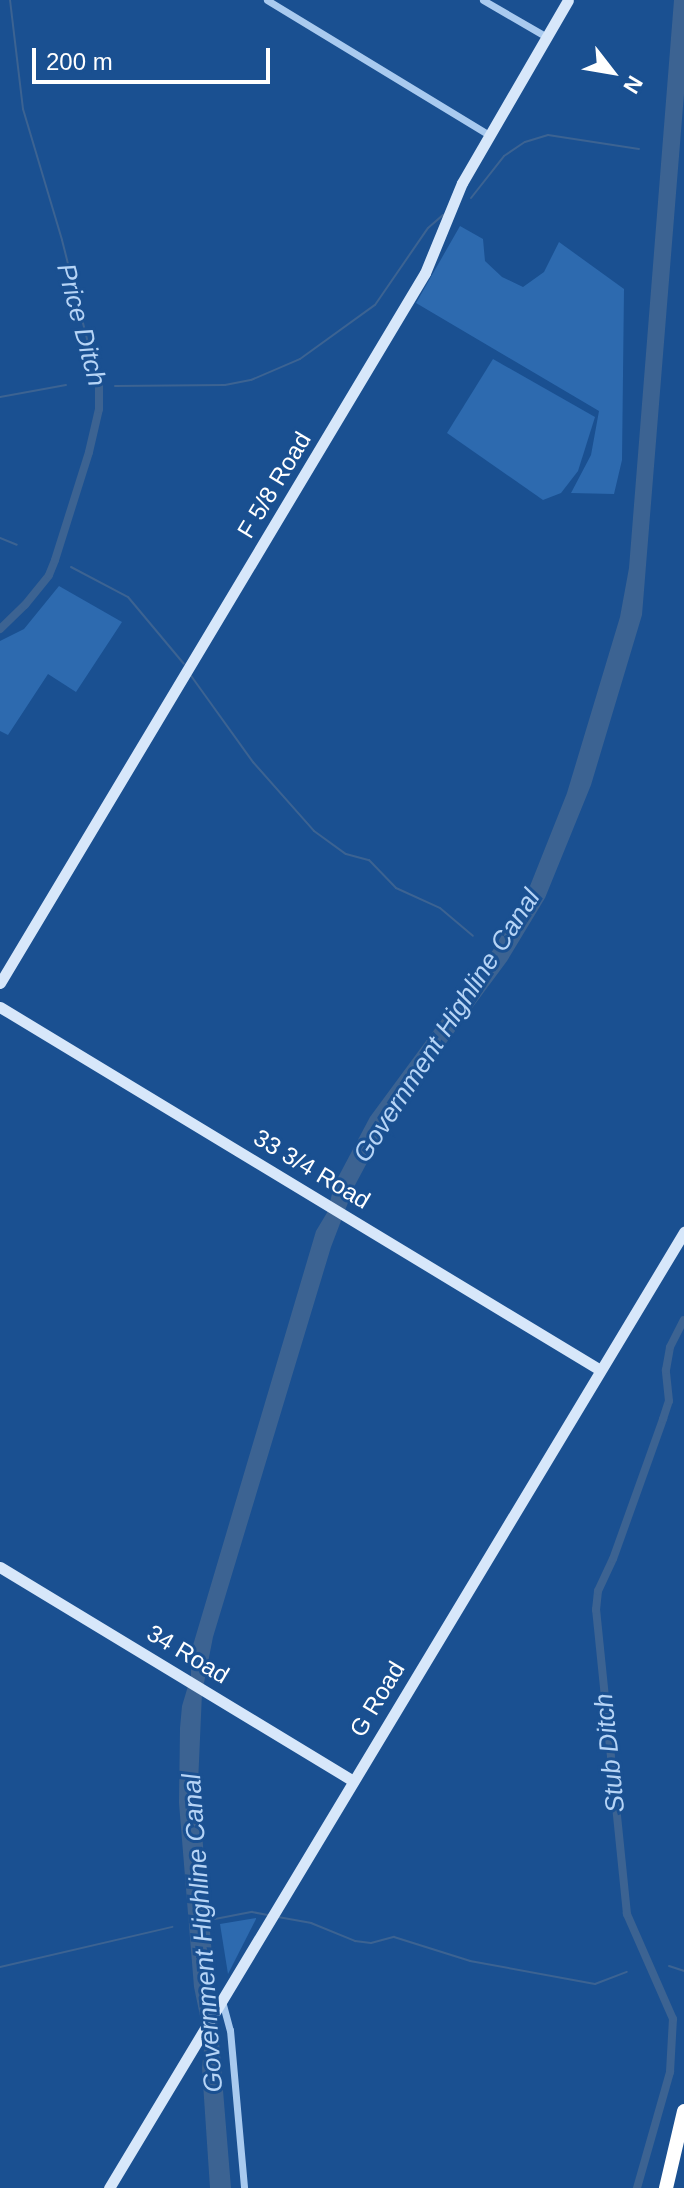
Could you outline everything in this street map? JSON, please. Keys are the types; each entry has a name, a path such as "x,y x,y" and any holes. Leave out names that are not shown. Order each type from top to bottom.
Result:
{"highway":[{"path":"666,2188 684,2111"}],"street":[{"path":"267,0 489,135"},
{"path":"483,0 545,36"},
{"name":"F 5/8 Road","path":"0,983 425,273 462,183 568,0"},
{"name":"33 3/4 Road","path":"0,1007 600,1370"},
{"name":"G Road","path":"109,2188 684,1232"},
{"name":"34 Road","path":"0,1567 353,1781"},
{"path":"219,2006 230,2030 244,2188"}],"shaded area":[{"path":"460,226 483,239 485,261 502,277 523,287 544,272 559,242 624,289 622,460 614,494 571,493 591,455 599,411 416,303"},
{"path":"493,359 595,417 578,471 561,493 543,500 447,433"},
{"path":"59,586 122,622 76,692 48,674 8,735 0,731 0,641 24,629"},
{"path":"256,1919 228,1974 220,1924"}],"water":[{"name":"Government Highline Canal","path":"674,0 684,0 684,94 642,615 591,785 545,898 507,961 392,1116 354,1187 331,1247 213,1637 202,1693 198,1784 231,2188 210,2188 202,2068 205,2040 194,1987 179,1803 180,1728 182,1706 191,1676 191,1652 316,1231 328,1211 334,1185 370,1117 493,950 528,891 567,793 620,617 629,568"}],"waterway":[{"name":"Price Ditch","path":"10,0 23,109 62,240 99,386"},
{"path":"471,198 504,156 525,142 548,135 639,149"},
{"path":"115,386 225,385 251,380 300,359 375,305 428,228 443,215"},
{"path":"0,397 66,385"},
{"name":"Price Ditch","path":"0,629 49,575 89,452 99,409 99,386"},
{"path":"0,538 17,545"},
{"path":"71,567 128,597 184,664"},
{"name":"Government Highline Canal","path":"189,673 253,762 314,831 346,854 369,860 396,888 440,908 473,936"},
{"name":"Stub Ditch","path":"637,2188 670,2072 673,2019 627,1914 596,1610 598,1591 613,1559 669,1401 666,1370 670,1347 684,1320"},
{"name":"Government Highline Canal","path":"215,1919 252,1912 268,1915"},
{"path":"278,1917 311,1923 355,1941 371,1943 394,1937 470,1961 595,1984 627,1972"},
{"path":"0,1967 172,1927"},
{"path":"669,1966 684,1971"}]}
